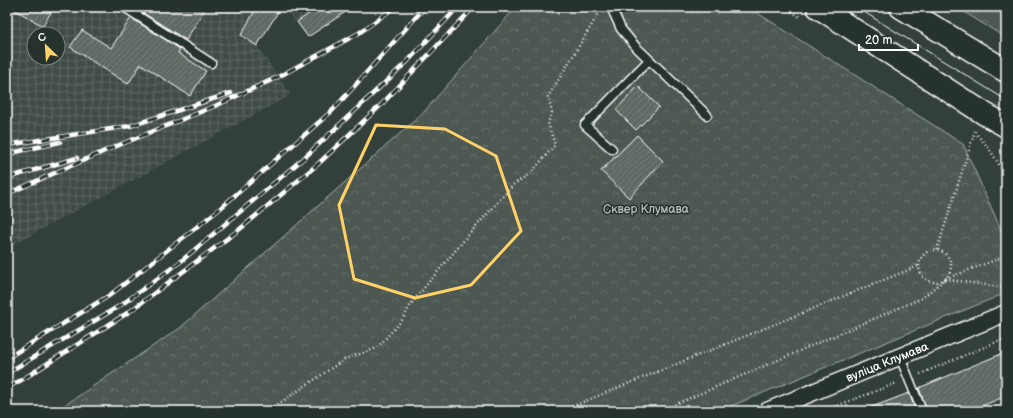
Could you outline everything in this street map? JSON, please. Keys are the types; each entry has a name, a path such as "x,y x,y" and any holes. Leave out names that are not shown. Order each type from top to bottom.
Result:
{"main road":[{"path":"818,7 1006,126"},
{"path":"901,7 1006,71"}],"street":[{"name":"вуліца Клумава","path":"767,411 1006,313"}],"lane":[{"path":"124,7 210,63"},
{"path":"611,7 621,29 649,60 706,115"},
{"path":"612,149 585,125 649,60"},
{"path":"900,357 922,411"}],"path":[{"path":"264,411 280,403 345,359 377,348 402,320 413,300 514,184 531,173 555,145 548,123 552,112 548,97 602,7"},
{"path":"937,250 974,132"},
{"path":"999,164 1006,179"},
{"path":"660,411 922,298 945,279 950,270 950,260 947,256 937,250 926,252 919,261 918,266 920,272 926,280 936,282 945,279 1006,256"},
{"path":"561,411 918,266"},
{"path":"945,279 1006,288"}],"highlighted area":[{"path":"376,125 445,129 496,156 521,231 471,285 415,298 354,279 339,205"}],"shaded area":[{"path":"7,7 281,7 257,46 291,95 7,248"},
{"path":"293,7 353,7 308,37 288,13"}],"green space":[{"name":"Сквер Клумава","path":"516,7 748,7 963,144 1006,241 1006,293 719,411 56,411 180,328 422,114"},
{"path":"956,7 1006,7 1006,38"}],"building":[{"path":"10,7 54,7 43,26"},
{"path":"138,7 206,7 186,40 137,9"},
{"path":"257,7 281,7 257,46 241,35"},
{"path":"318,7 353,7 308,37 297,22"},
{"path":"131,18 180,49 178,53 206,71 190,96 141,64 128,84 70,47 82,30 111,48"},
{"path":"638,86 659,107 636,130 616,110"},
{"path":"637,135 663,161 629,198 601,171"},
{"path":"1006,352 1006,396 970,411 927,411 919,388"},
{"path":"909,393 916,411 864,411 864,410"}],"tram line":[{"path":"856,7 1006,100"}],"railway":[{"path":"7,194 107,150 215,106 278,77 359,33 395,7"},
{"path":"7,358 110,295 217,211 333,110 425,7"},
{"path":"7,373 121,305 180,262 305,157 408,61 458,7"},
{"path":"7,388 129,312 240,229 318,164 382,104 474,7"},
{"path":"7,145 130,126 231,93"},
{"path":"7,154 60,142"},
{"path":"7,178 77,158"}]}
